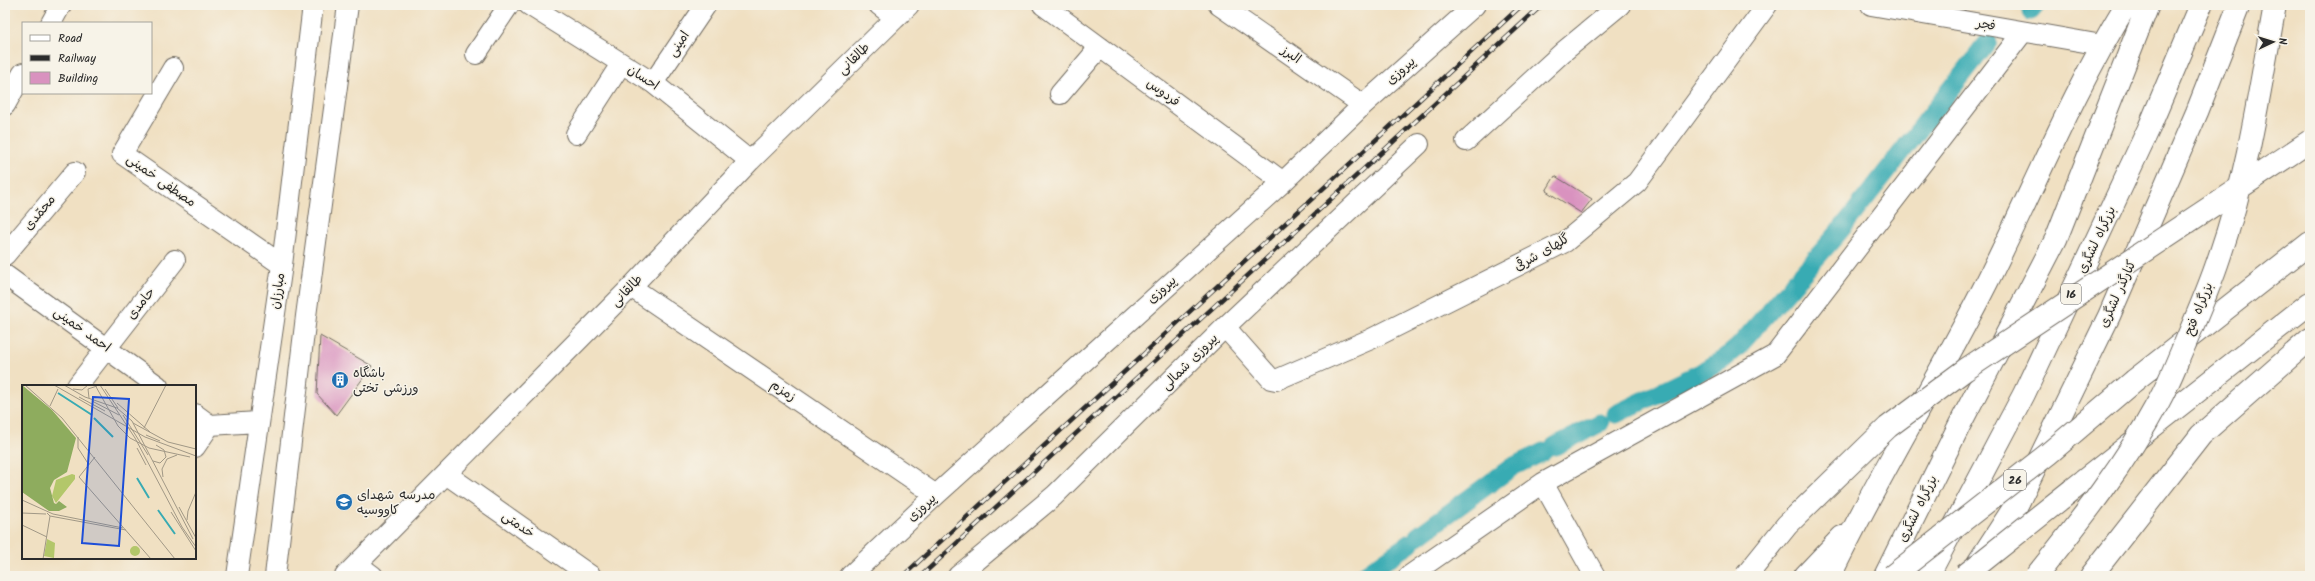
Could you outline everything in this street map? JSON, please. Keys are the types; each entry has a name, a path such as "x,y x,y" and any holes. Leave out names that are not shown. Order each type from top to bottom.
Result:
{"main road":[{"path":"1830,576 1856,523 1986,283 2102,44 2126,5"},
{"name":"بزرگراه لشگری","path":"1885,576 1959,426 2056,239 2148,5"},
{"name":"بزرگراه لشگری","path":"1928,576 2024,394 2149,128 2201,5"},
{"name":"کنارگذر لشگری","path":"1984,576 2019,500 2109,316 2197,112 2239,5"},
{"name":"بزرگراه فتح","path":"2036,576 2088,512 2122,462 2160,399 2199,311 2220,254 2236,201 2252,130 2275,5"},
{"path":"1746,576 1787,525 1888,427 1965,370 2310,141"},
{"name":"26","path":"1892,576 2048,454 2135,380 2310,243"},
{"path":"1964,576 2310,303"},
{"path":"2091,576 2201,435 2310,339"},
{"path":"1970,576 2019,500"},
{"path":"1805,576 1856,523"}],"street":[{"path":"52,22 61,5"},
{"name":"مبارزان","path":"237,576 258,422 282,265 313,5"},
{"path":"275,576 306,316 348,5"},
{"path":"476,54 509,5"},
{"name":"احسان","path":"529,5 550,11 621,64 653,83 750,161"},
{"name":"امینی","path":"653,83 706,5"},
{"path":"879,5 903,11"},
{"name":"فردوس","path":"1043,5 1283,182"},
{"name":"پیروزی","path":"850,576 936,495 1283,182 1363,105 1475,5"},
{"path":"1466,141 1563,52 1620,5"},
{"name":"گلهای شرقی","path":"1225,327 1271,379 1279,379 1371,338 1565,242 1637,182 1767,5"},
{"name":"فجر","path":"1871,5 2023,32 2102,44"},
{"name":"البرز","path":"1230,8 1363,105"},
{"name":"طالقانی","path":"351,570 631,287 750,161 903,11"},
{"path":"1409,576 1543,483 1775,355 2023,32"},
{"path":"1060,94 1100,47"},
{"path":"576,134 621,64"},
{"name":"مصطفی خمینی","path":"173,68 122,154 282,265"},
{"path":"5,105 22,75"},
{"name":"پیروزی شمالی","path":"958,576 1054,496 1225,327 1419,144"},
{"name":"محمّدی","path":"5,254 74,172"},
{"name":"حامدی","path":"78,385 175,260"},
{"name":"احمد خمینی","path":"5,275 157,385"},
{"name":"زمزم","path":"631,287 936,495"},
{"path":"196,443 202,419 258,422"},
{"name":"خدمتی","path":"446,474 591,576"},
{"path":"1543,483 1595,576"},
{"path":"351,570 373,576"}],"building":[{"path":"1555,176 1592,199 1581,213 1546,191"},
{"name":"باشگاه ورزشی تختی","path":"320,336 372,366 336,415 317,394"}],"waterway":[{"path":"2031,11 2036,5"},
{"path":"1704,371 1724,359 1738,347 1839,232 1988,42"},
{"path":"1616,414 1698,374"},
{"path":"1555,446 1600,423"},
{"path":"1418,536 1512,467 1543,452"},
{"path":"1363,576 1410,543"}],"railway":[{"path":"903,576 1522,5"},
{"path":"921,576 1542,5"}],"place":[{"name":"باشگاه ورزشی تختی","path":"340,380"},
{"name":"مدرسه شهدای کاووسیه","path":"344,502"}]}
